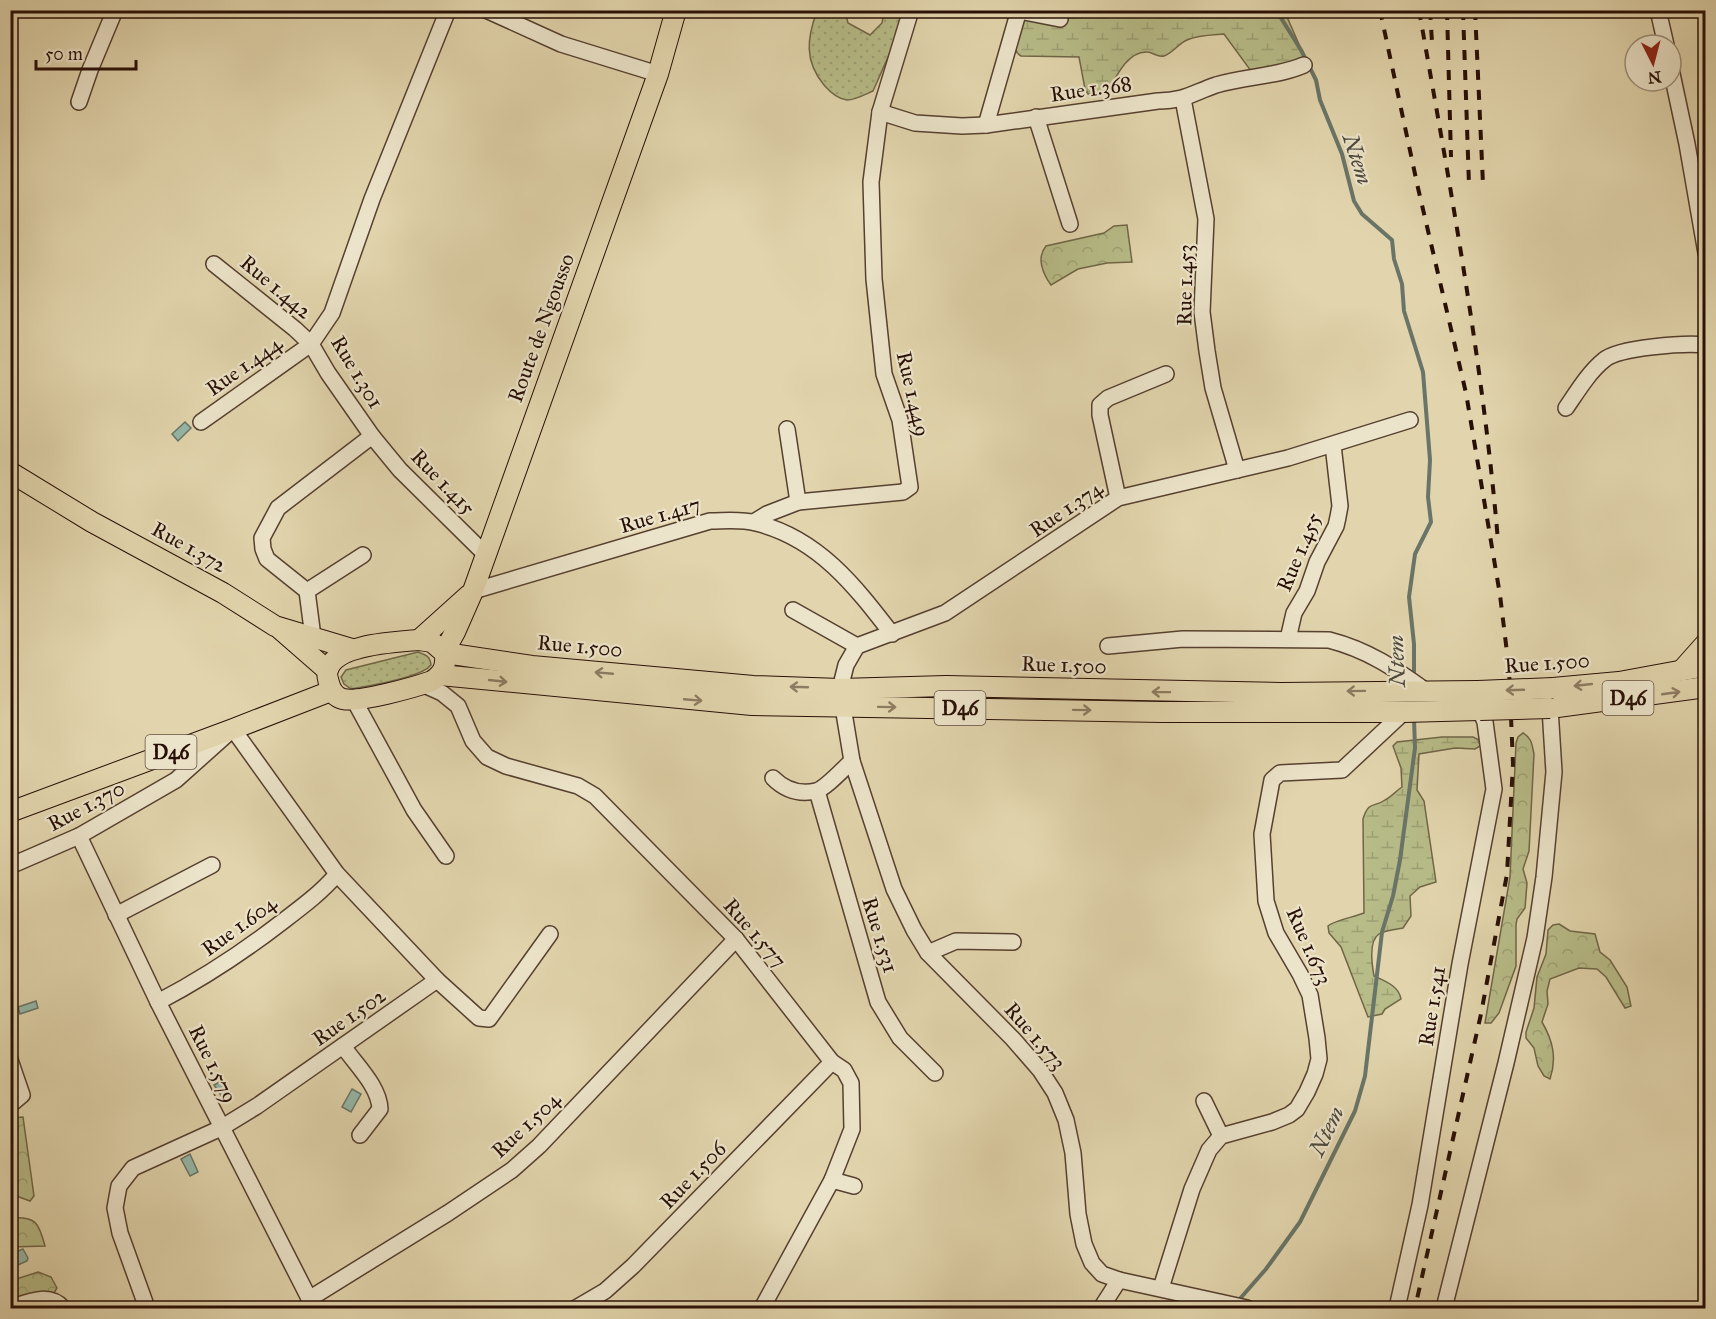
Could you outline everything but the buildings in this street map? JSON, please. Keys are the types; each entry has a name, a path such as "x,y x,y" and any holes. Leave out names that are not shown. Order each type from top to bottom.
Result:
{"main road":[{"name":"Route de Ngousso","path":"419,640 473,591 658,74 676,10"},
{"name":"Rue 1.372","path":"10,472 92,522 223,593 275,626 352,649"},
{"path":"275,626 327,670 331,691 337,697 354,700 422,684 440,675 445,668 445,652 473,591"},
{"path":"327,670 341,654 352,649 419,640"},
{"name":"Rue 1.500","path":"419,640 432,642 445,652 532,666 753,686 841,698 1162,712 1404,712 1552,688 1619,682 1706,666"},
{"path":"1682,670 1706,643"},
{"name":"Rue 1.500","path":"440,675 752,705 946,686 1245,693 1426,691 1479,700"},
{"name":"D46","path":"1479,700 1550,708 1706,687"},
{"name":"D46","path":"10,812 331,691"}],"street":[{"path":"79,102 116,10"},
{"name":"Rue 1.301","path":"307,591 267,559 262,538 278,508 372,436 311,344 332,313 372,199 448,10"},
{"path":"486,10 561,44 658,74"},
{"path":"880,112 911,10"},
{"path":"1658,10 1663,33"},
{"path":"986,125 1019,11 1060,18"},
{"name":"Rue 1.368","path":"880,112 939,126 986,125 1183,99 1217,85 1289,71 1304,65"},
{"path":"1676,93 1706,253"},
{"name":"Rue 1.453","path":"1183,99 1206,219 1202,312 1207,351 1213,388 1237,470"},
{"name":"Rue 1.449","path":"754,522 767,514 798,502 903,492 910,487 900,420 884,374 874,279 871,182 880,112"},
{"path":"1036,117 1070,224"},
{"name":"Rue 1.442","path":"214,264 311,344"},
{"name":"Rue 1.444","path":"201,422 311,344"},
{"path":"1566,408 1595,370 1605,359 1614,354 1671,345 1706,345"},
{"path":"1119,498 1100,415 1100,405 1108,398 1166,374"},
{"name":"Rue 1.374","path":"857,646 945,613 1119,498 1334,445 1410,420"},
{"path":"787,429 798,502"},
{"name":"Rue 1.415","path":"372,436 400,470 486,555"},
{"name":"Rue 1.455","path":"1288,639 1294,614 1307,591 1317,562 1336,526 1340,506 1334,445"},
{"name":"Rue 1.417","path":"473,591 710,521 754,522 780,530 801,540 824,556 892,634"},
{"path":"313,637 307,591 363,555"},
{"path":"793,610 857,646 846,665 841,698"},
{"path":"1108,646 1183,639 1329,640 1353,646 1398,671 1426,691"},
{"name":"Rue 1.577","path":"422,684 442,693 458,706 473,741 487,757 506,766 578,786 595,796 736,939 832,1062 844,1070 851,1083 852,1129 832,1180 762,1308"},
{"name":"Rue 1.573","path":"841,698 852,761 894,889 914,930 928,953 1013,1039 1040,1070 1055,1093 1066,1120 1078,1214 1084,1244 1092,1263 1102,1274 1119,1280 1161,1288 1218,1304 1247,1308"},
{"path":"354,700 414,810 446,856"},
{"name":"Rue 1.541","path":"1397,1308 1420,1205 1460,964 1494,789 1485,722 1479,700"},
{"path":"1444,1308 1535,939 1544,877 1554,772 1550,708"},
{"name":"Rue 1.673","path":"1221,1136 1272,1122 1297,1109 1315,1074 1319,1059 1310,995 1276,933 1266,901 1262,834 1272,780 1280,773 1342,770 1404,712"},
{"path":"233,729 337,874 437,980 479,1018 489,1019 550,934"},
{"name":"Rue 1.370","path":"10,867 79,836 176,780 233,729"},
{"path":"773,778 783,788 791,791 817,791 852,761"},
{"name":"Rue 1.531","path":"817,791 878,1002 900,1038 935,1074"},
{"name":"Rue 1.579","path":"79,836 158,1002 312,1304"},
{"path":"116,915 212,865"},
{"name":"Rue 1.604","path":"158,1002 203,978 259,939 323,891 337,874"},
{"name":"Rue 1.504","path":"312,1304 512,1170 539,1146 736,939"},
{"path":"928,953 956,941 1013,942"},
{"name":"Rue 1.502","path":"147,1308 120,1233 115,1208 119,1186 133,1168 221,1128 437,980"},
{"path":"343,1046 380,1099 380,1109 360,1135"},
{"path":"10,1060 22,1095 10,1105"},
{"name":"Rue 1.506","path":"576,1308 604,1291 633,1266 832,1062"},
{"path":"1161,1288 1192,1189 1209,1150 1221,1136 1204,1101"},
{"path":"832,1180 854,1186"},
{"path":"1101,1308 1119,1280"},
{"path":"10,1308 39,1299 57,1302 63,1308"}],"green space":[{"path":"1284,10 1305,58 1289,65 1251,71 1224,34 1200,36 1184,41 1164,56 1147,52 1133,56 1122,67 1107,93 1088,94 1079,57 1021,56 1017,52 1014,42 1015,35 1023,11"},
{"path":"817,11 845,11 848,23 870,35 882,23 884,11 904,11 893,46 873,91 847,100 837,97 824,85 813,67 809,49"},
{"path":"1127,225 1132,262 1107,263 1078,269 1051,285 1045,276 1041,261 1046,246 1104,233 1114,226"},
{"path":"418,652 427,656 431,665 406,678 351,689 344,684 341,677 346,670"},
{"path":"888,694 1127,701 1495,701 1217,705 873,698"},
{"path":"1523,733 1530,739 1534,754 1529,851 1523,869 1527,883 1525,908 1517,919 1516,925 1516,966 1499,1013 1491,1023 1485,1023 1510,877 1516,743 1518,737"},
{"path":"1442,737 1473,737 1479,740 1480,746 1475,749 1455,748 1419,754 1417,790 1424,801 1436,882 1420,887 1410,896 1411,916 1403,928 1379,934 1373,942 1374,976 1394,987 1401,999 1385,1009 1382,1014 1368,1017 1341,947 1329,933 1328,926 1364,913 1363,819 1367,809 1387,799 1402,787 1401,768 1393,746 1397,742"},
{"path":"1559,924 1570,931 1595,934 1600,952 1610,960 1627,987 1631,1006 1625,1008 1606,977 1597,969 1579,968 1550,979 1547,991 1548,1004 1542,1022 1553,1050 1550,1079 1544,1076 1538,1066 1534,1048 1526,1038 1526,1032 1534,1008 1537,977 1546,954 1548,930 1553,925"},
{"path":"23,1117 34,1196 30,1201 11,1194 11,1118"},
{"path":"11,1218 26,1218 35,1223 41,1232 45,1246 11,1247"},
{"path":"38,1272 51,1277 57,1288 54,1293 11,1308 10,1281"}],"shaded area":[{"path":"185,422 191,428 178,441 172,434"},
{"path":"36,1001 38,1008 20,1014 18,1007"},
{"path":"223,1080 232,1095 224,1100 214,1085"},
{"path":"352,1089 361,1094 351,1112 342,1107"},
{"path":"190,1154 198,1172 190,1176 181,1159"},
{"path":"23,1249 28,1258 27,1261 11,1268 11,1254"}],"waterway":[{"name":"Ntem","path":"1276,10 1301,50 1316,80 1320,100 1342,154 1354,201 1362,214 1392,240 1394,259 1402,284 1404,311 1423,372 1430,460 1428,497 1431,522 1415,554 1409,597 1414,644 1414,678"},
{"name":"Ntem","path":"1238,1301 1266,1269 1300,1222 1355,1111 1365,1076 1382,932 1393,896 1400,860 1415,748 1414,719"}],"railway":[{"path":"1380,10 1418,188 1466,393 1500,595 1509,669 1513,764 1507,874 1481,1014 1415,1308"},
{"path":"1419,10 1475,341 1498,541"},
{"path":"1430,10 1432,42"},
{"path":"1447,10 1451,157"},
{"path":"1463,10 1469,185"},
{"path":"1475,10 1483,184"}]}
